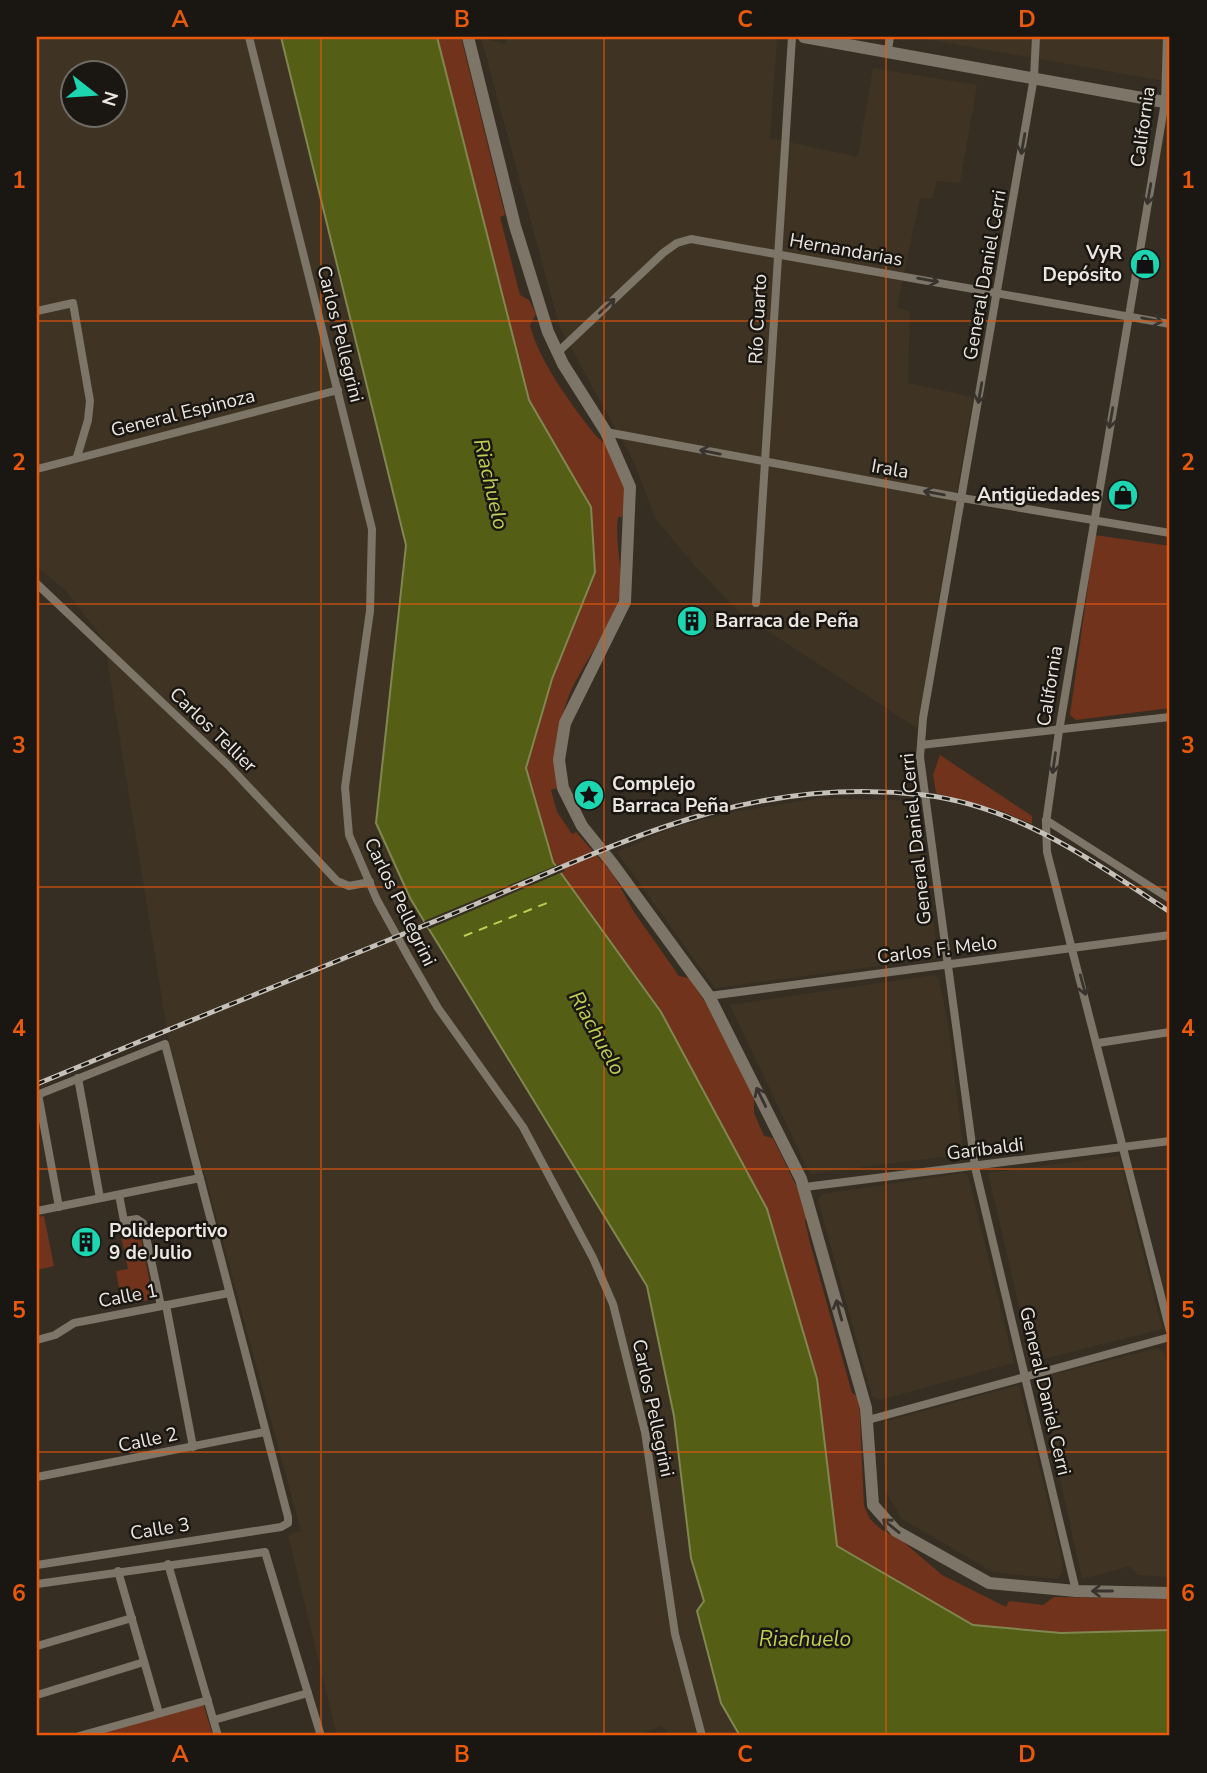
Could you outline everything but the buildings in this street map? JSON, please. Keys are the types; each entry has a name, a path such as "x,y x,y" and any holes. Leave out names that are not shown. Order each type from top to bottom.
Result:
{"main road":[{"path":"468,37 515,226 557,353 606,432 630,486 626,530 628,587 620,614 565,723 560,743 561,777 569,804 582,826 709,996 804,1187 868,1420 871,1499 876,1511 890,1525 982,1581 1003,1587 1170,1593"},
{"path":"804,37 889,43 1034,77 1167,103"}],"street":[{"name":"Carlos Pellegrini","path":"249,37 338,390 373,542 370,611 345,787 349,835 370,882 438,1008 523,1127 593,1258 613,1304 646,1440 675,1634 702,1736"},
{"name":"Río Cuarto","path":"756,603 792,37"},
{"name":"General Daniel Cerri","path":"1036,37 1034,77 921,745 925,799 946,965 975,1167 1076,1591"},
{"name":"California","path":"1167,37 1167,103 1093,520 1046,820 1047,852 1098,1043 1170,1334"},
{"name":"Hernandarias","path":"557,353 663,253 682,241 704,239 1170,324"},
{"path":"37,311 74,303 90,401 88,420 76,457"},
{"name":"General Espinoza","path":"37,469 338,390"},
{"name":"Irala","path":"606,432 766,463 1170,533"},
{"name":"Carlos Tellier","path":"37,584 228,765 337,881 349,886 370,882"},
{"path":"921,745 1170,716"},
{"path":"1046,820 1170,899"},
{"name":"Carlos F. Melo","path":"709,996 1170,935"},
{"path":"1098,1043 1170,1032"},
{"path":"59,1207 37,1095 165,1044 265,1432"},
{"path":"78,1078 100,1198"},
{"name":"Garibaldi","path":"804,1187 1170,1141"},
{"path":"37,1211 200,1178"},
{"path":"119,1195 124,1221 136,1219 143,1223 164,1306 193,1447"},
{"name":"Calle 1","path":"37,1340 55,1335 74,1323 229,1293"},
{"path":"868,1420 1170,1334"},
{"name":"Calle 2","path":"37,1477 265,1432"},
{"name":"Calle 3","path":"37,1565 288,1523 265,1432"},
{"path":"37,1584 265,1552 321,1736"},
{"path":"169,1564 218,1736"},
{"path":"118,1571 159,1713"},
{"path":"37,1646 132,1618"},
{"path":"37,1695 144,1662"},
{"path":"214,1720 309,1693"},
{"path":"79,1736 208,1700"}],"shaded area":[{"path":"37,37 281,37 406,545 376,823 410,898 443,955 647,1286 674,1416 691,1558 704,1601 721,1703 740,1736 673,1736 661,1726 637,1736 337,1736 288,1535 301,1531 169,1042 104,640 65,590 37,567"},
{"path":"437,37 461,37 505,215 500,217 520,295 529,300 536,314 530,325 534,338 547,366 565,394 594,434 616,457 624,482 624,509 622,517 618,517 617,527 621,588 610,622 566,704 559,739 557,788 551,790 557,812 572,834 576,832 613,874 634,912 679,976 689,978 707,1005 754,1098 754,1113 764,1136 773,1138 809,1212 805,1221 810,1243 852,1393 859,1397 864,1506 870,1519 882,1530 900,1539 942,1575 1006,1607 1009,1601 1043,1605 1054,1597 1170,1599 1170,1630 1061,1633 973,1625 837,1546 817,1379 767,1209 661,1012 553,862 526,767 552,679 591,507 529,400"},
{"path":"507,37 777,37 770,138 858,157 873,68 977,85 960,183 937,181 932,199 920,198 897,307 910,312 908,383 973,397 917,728 740,613 695,566 655,518 634,462 560,328 481,38 506,44"},
{"path":"915,37 1170,37 1170,82"},
{"path":"1095,535 1170,546 1170,708 1076,720 1070,715"},
{"path":"940,755 1032,816 1032,824 1001,811 936,793 933,775"},
{"path":"818,798 919,801 938,958 715,988 617,852 669,829 733,812"},
{"path":"934,975 939,979 948,1023 964,1154 810,1174 730,1005"},
{"path":"1119,1156 1162,1329 1032,1362 988,1173"},
{"path":"963,1173 968,1175 1014,1363 880,1400 872,1396 818,1200 823,1194"},
{"path":"44,1216 54,1266 37,1270 37,1217"},
{"path":"138,1223 153,1299 122,1305 116,1271 128,1269 119,1227"},
{"path":"1157,1348 1164,1352 1170,1374 1170,1577 1138,1575 1130,1566 1082,1579 1039,1383 1047,1376"},
{"path":"1019,1385 1061,1554 1063,1572 1057,1579 993,1572 902,1519 885,1491 883,1422"},
{"path":"203,1703 213,1736 93,1736"}],"water":[{"name":"Riachuelo","path":"281,37 437,37 529,400 591,507 595,572 552,679 526,768 553,862 661,1012 767,1209 817,1379 837,1546 973,1625 1061,1633 1170,1630 1170,1736 740,1736 721,1703 697,1611 704,1601 691,1558 674,1416 647,1286 410,898 376,823 406,545"}],"pier":[{"path":"560,864 565,871 429,929 424,921"}],"ferry route":[{"path":"464,936 552,901"}],"railway":[{"path":"37,1084 609,848 728,808 790,796 855,791 924,795 991,811 1053,839 1170,912"}],"place":[{"name":"VyR Depósito","path":"1145,264"},
{"name":"Antigüedades","path":"1123,495"},
{"name":"Barraca de Peña","path":"692,621"},
{"name":"Complejo Barraca Peña","path":"589,795"},
{"name":"Polideportivo 9 de Julio","path":"86,1242"}]}
